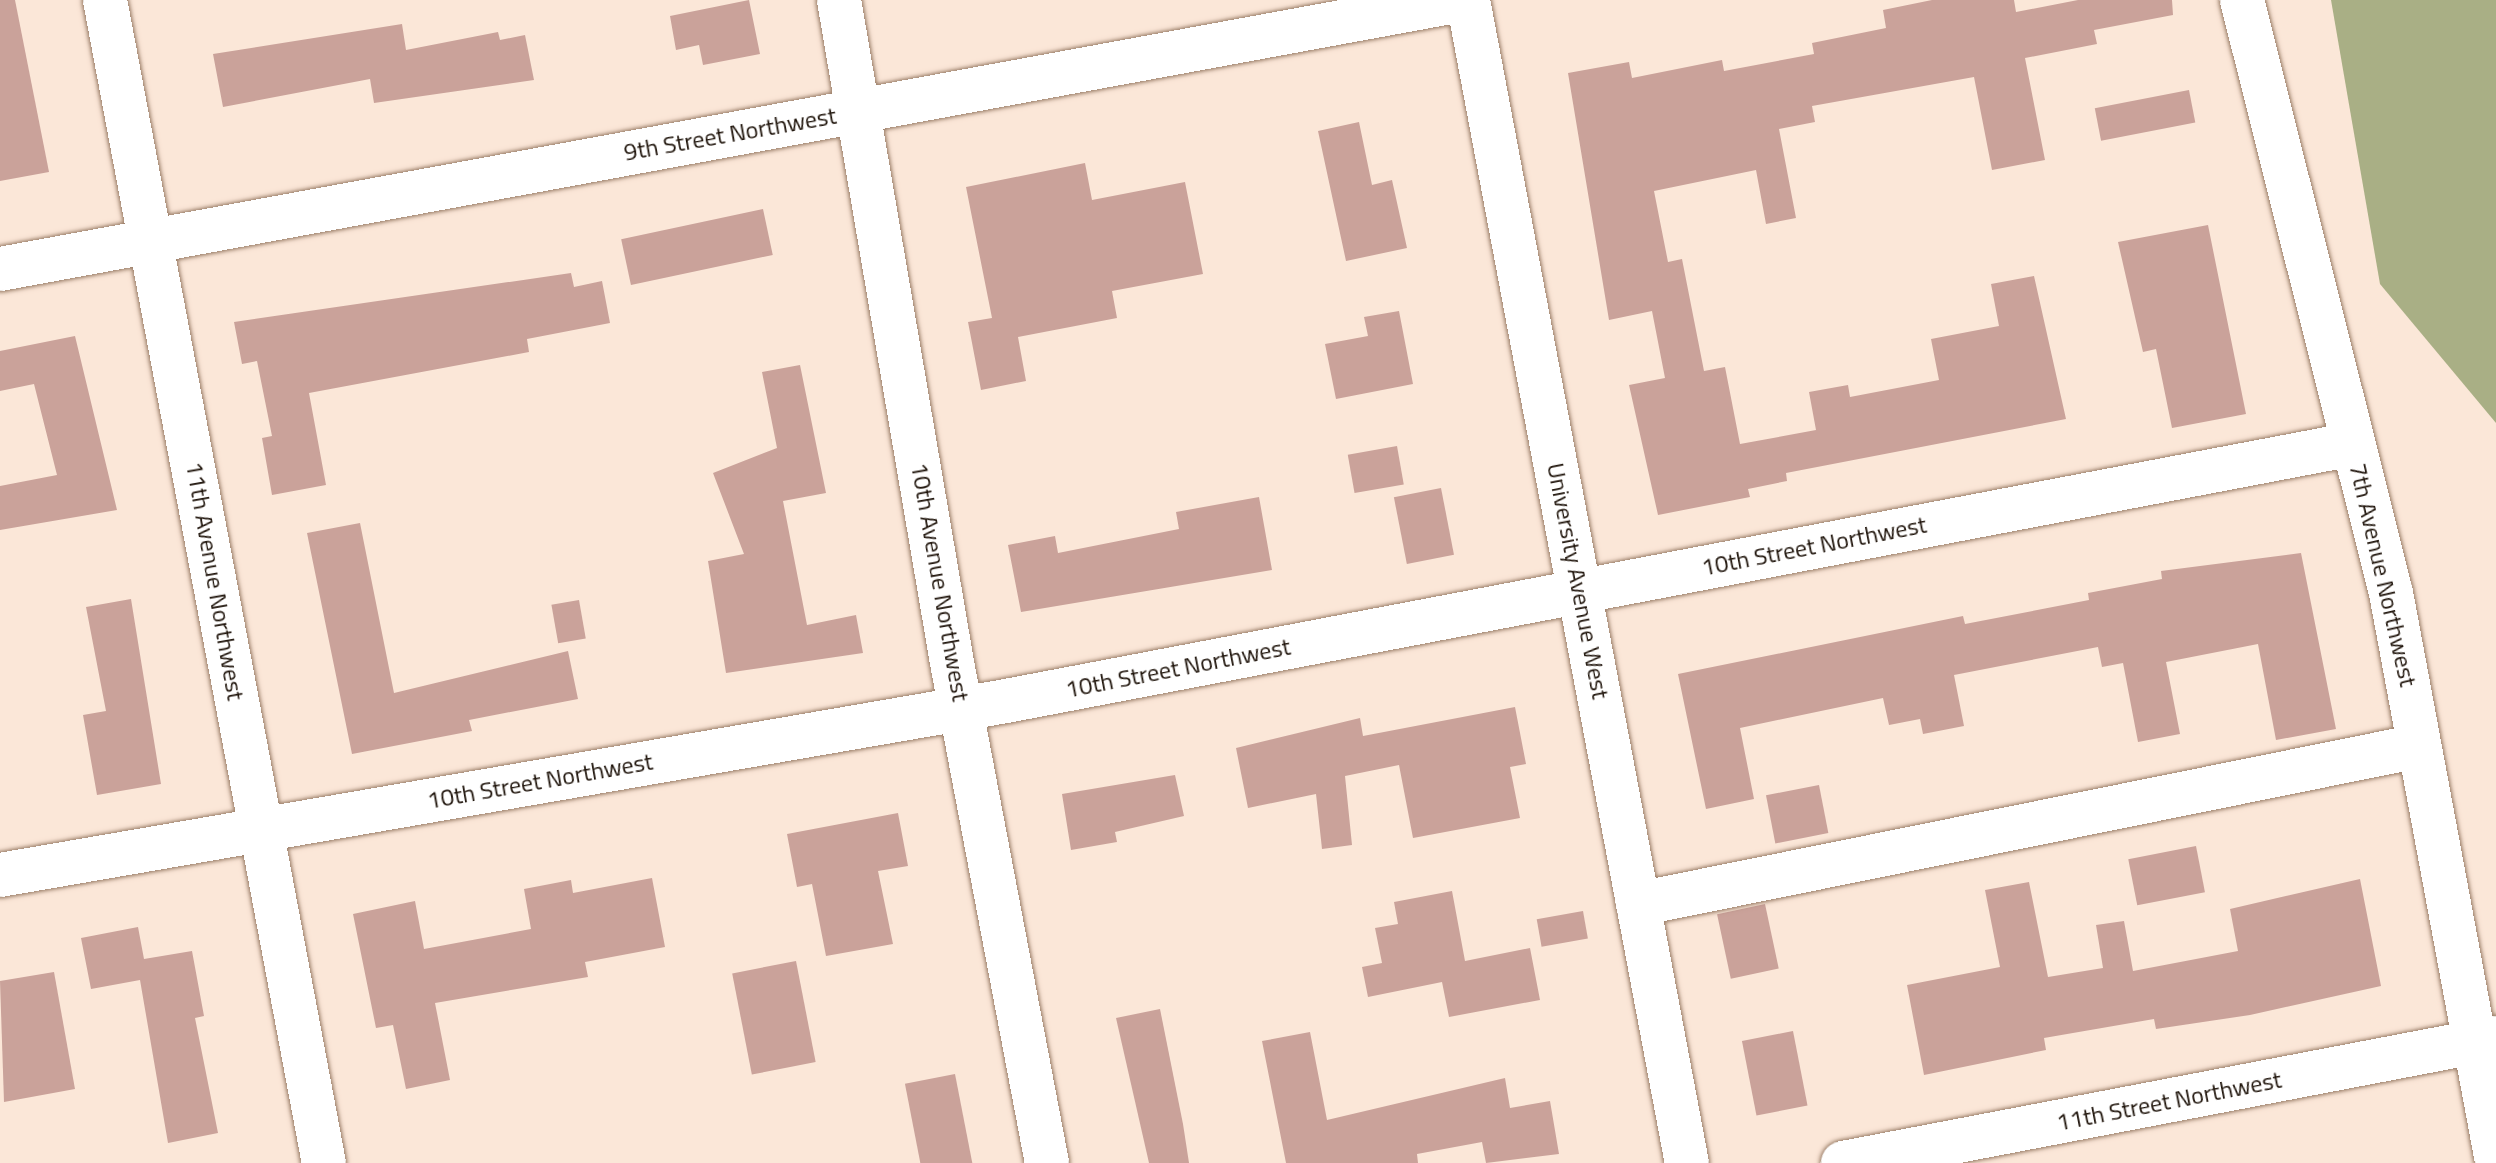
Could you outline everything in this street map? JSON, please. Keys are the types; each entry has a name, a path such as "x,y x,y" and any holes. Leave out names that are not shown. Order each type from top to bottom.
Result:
{"street":[{"name":"11th Avenue Northwest","path":"105,0 324,1163"},
{"name":"10th Avenue Northwest","path":"839,0 961,706 1047,1163"},
{"name":"9th Street Northwest","path":"0,269 1461,0"},
{"name":"University Avenue West","path":"1468,0 1687,1163"},
{"name":"7th Avenue Northwest","path":"2242,0 2353,444 2484,1041 2496,1156"},
{"name":"10th Street Northwest","path":"0,875 961,706 2353,444"},
{"path":"1638,904 2419,746"},
{"name":"11th Street Northwest","path":"1843,1163 2484,1041"}],"shaded area":[{"path":"2331,0 2496,0 2496,423 2380,284"}],"building":[{"path":"0,0 15,0 49,172 0,181"},
{"path":"749,0 760,54 703,65 699,45 676,50 670,16"},
{"path":"1932,0 2014,0 2016,12 2078,0 2172,0 2173,15 2094,30 2097,44 2025,58 2045,160 1992,170 1974,77 1812,106 1815,122 1779,129 1796,218 1766,224 1756,170 1654,191 1668,262 1682,259 1704,371 1725,367 1740,444 1816,430 1809,392 1848,385 1850,397 1939,380 1931,339 1999,326 1991,284 2034,276 2066,419 1786,473 1787,481 1748,489 1750,497 1658,515 1629,385 1665,378 1652,311 1609,320 1568,73 1629,62 1632,78 1722,60 1724,71 1814,54 1812,43 1886,28 1883,10"},
{"path":"402,24 406,50 498,32 500,40 525,35 534,80 374,103 370,79 223,107 213,54"},
{"path":"2189,90 2195,122 2101,141 2095,108"},
{"path":"1359,122 1372,185 1392,180 1407,248 1346,261 1318,131"},
{"path":"1085,163 1092,200 1185,182 1203,274 1112,291 1117,318 1018,337 1026,381 981,390 968,322 992,318 966,187"},
{"path":"763,209 773,255 631,285 621,239"},
{"path":"2208,225 2246,414 2172,428 2156,349 2143,352 2118,242"},
{"path":"571,273 574,287 602,281 610,323 527,339 529,352 309,393 326,485 272,495 262,438 272,436 257,361 242,364 234,322"},
{"path":"1399,311 1413,384 1336,399 1325,344 1368,336 1364,317"},
{"path":"75,336 117,510 0,530 0,486 57,475 34,384 0,391 0,351"},
{"path":"800,365 826,493 783,501 807,625 856,615 863,653 726,673 708,561 744,554 713,473 777,448 762,372"},
{"path":"1397,446 1404,484 1355,493 1348,455"},
{"path":"1441,488 1454,555 1407,564 1394,497"},
{"path":"1259,497 1272,570 1021,612 1008,545 1055,536 1058,553 1179,529 1176,512"},
{"path":"360,523 394,693 568,651 578,699 469,720 472,731 352,754 307,533"},
{"path":"2301,553 2336,729 2276,740 2258,644 2166,662 2180,734 2138,742 2123,663 2102,667 2098,647 1954,675 1964,726 1923,734 1920,719 1889,725 1883,698 1740,728 1754,799 1706,809 1678,674 1963,616 1965,624 2089,600 2088,593 2162,579 2161,571"},
{"path":"131,599 161,784 97,795 83,715 106,711 86,607"},
{"path":"579,600 586,638 558,643 551,605"},
{"path":"1515,707 1526,764 1510,767 1520,818 1413,838 1399,765 1345,776 1352,845 1322,849 1316,794 1248,808 1236,748 1360,718 1363,736"},
{"path":"1175,775 1184,816 1115,832 1117,842 1071,850 1062,794"},
{"path":"1819,785 1828,833 1775,843 1766,795"},
{"path":"898,813 908,866 878,871 893,944 826,956 812,884 797,887 787,834"},
{"path":"2196,846 2205,892 2137,905 2128,859"},
{"path":"652,878 665,947 585,962 588,977 435,1003 450,1080 406,1089 393,1025 376,1028 353,914 415,901 424,949 531,929 524,889 571,880 573,893"},
{"path":"2360,879 2381,986 2250,1015 2156,1029 2154,1019 2044,1038 2046,1050 1924,1075 1907,985 2000,967 1985,890 2029,882 2048,977 2103,968 2096,925 2124,921 2133,971 2238,951 2230,909"},
{"path":"1452,891 1465,961 1530,948 1540,1000 1449,1017 1442,982 1368,997 1362,967 1382,963 1375,928 1398,924 1394,902"},
{"path":"1765,904 1779,969 1731,979 1717,914"},
{"path":"1583,911 1588,939 1542,947 1537,919"},
{"path":"138,927 144,959 192,951 204,1016 195,1018 218,1133 168,1143 140,980 91,989 81,938"},
{"path":"796,961 816,1062 752,1075 732,973"},
{"path":"54,972 75,1089 4,1102 0,981"},
{"path":"1160,1009 1189,1163 1149,1163 1116,1018"},
{"path":"1793,1031 1808,1106 1756,1116 1742,1041"},
{"path":"1310,1032 1327,1120 1505,1078 1510,1108 1550,1101 1559,1154 1486,1163 1482,1142 1417,1154 1418,1163 1286,1163 1262,1041"},
{"path":"955,1074 972,1163 920,1163 905,1084"}]}
